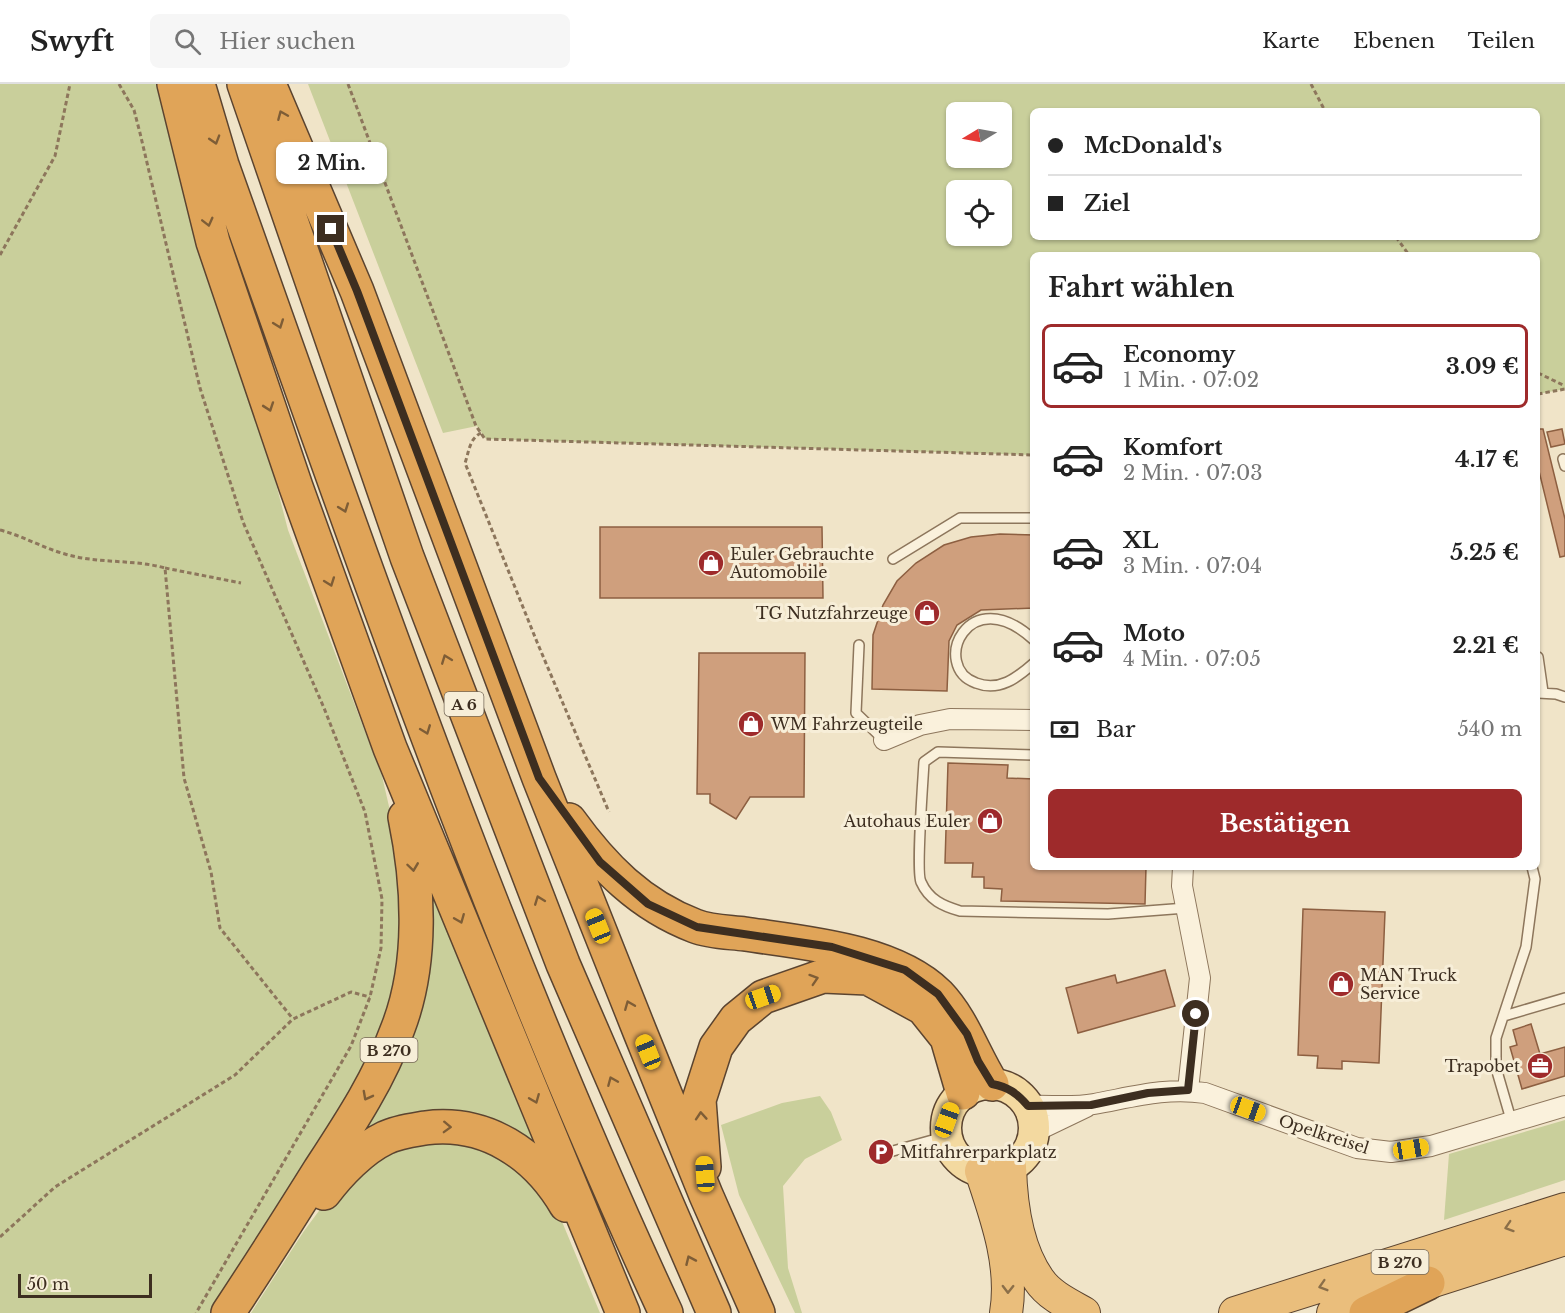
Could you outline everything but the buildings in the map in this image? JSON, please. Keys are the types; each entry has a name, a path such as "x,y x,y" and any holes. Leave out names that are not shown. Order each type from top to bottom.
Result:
{"highway":[{"path":"174,84 213,242 296,487 390,748 619,1303"},
{"name":"A 6","path":"198,84 222,165 396,655 526,988 666,1313"},
{"name":"A 6","path":"244,84 420,590 563,964 714,1313"},
{"name":"A 6","path":"269,84 357,291 539,778 706,1195"},
{"name":"B 270","path":"228,1313 368,1097 399,1028 408,990 416,936 415,883 407,825 390,748"},
{"name":"A 6","path":"539,778 600,862 648,904 697,927 832,947 905,970 938,994 967,1034 978,1061 977,1088"},
{"path":"758,1313 706,1195 699,1100 716,1047 736,1019 763,997 823,976 868,978 923,1008 947,1038 977,1088"},
{"path":"246,1313 325,1191 357,1158 386,1137 444,1125 478,1130 501,1139 525,1154 560,1194 619,1303"},
{"path":"995,1169 1007,1264 1006,1313"},
{"path":"995,1169 1011,1197 1024,1253 1040,1281 1061,1301 1084,1313"},
{"name":"B 270","path":"1235,1313 1565,1209"},
{"name":"B 270","path":"1333,1313 1565,1239"},
{"name":"B 270","path":"1366,1313 1428,1283"}],"main road":[{"path":"977,1088 1012,1090 1031,1119 1030,1146 1022,1158 995,1169 966,1164 954,1152 947,1136 950,1112 977,1088"}],"street":[{"path":"884,740 920,725 950,719 1030,720"},
{"path":"1183,870 1182,886 1200,978 1188,1090"},
{"name":"Opelkreisel","path":"1031,1119 1148,1093 1188,1090 1205,1093 1357,1148 1391,1152 1431,1146 1565,1106"},
{"name":"Opelkreisel","path":"1031,1119 1091,1105"}],"lane":[{"path":"893,559 960,518 1030,518"},
{"path":"1030,637 1006,622 994,618 976,620 965,629 957,641 956,660 961,673 970,681 986,687 1003,684 1030,666"},
{"path":"859,645 856,713 884,740"},
{"path":"1540,693 1565,697"},
{"path":"1030,755 938,752 924,762 920,881 931,897 940,905 960,910 1108,914 1186,908"},
{"path":"1512,1123 1496,1068 1496,1038 1526,947 1535,879 1533,870"},
{"path":"1504,1016 1565,999"},
{"path":"893,1151 947,1136"}],"path":[{"path":"0,255 55,156 70,84"},
{"path":"118,84 134,110 200,388 243,522 324,708 365,812 382,899 381,948 370,997 351,1046 196,1313"},
{"path":"348,84 485,439 1030,455"},
{"path":"1311,84 1323,108"},
{"path":"1540,374 1565,387"},
{"path":"1540,393 1565,387"},
{"path":"481,433 475,436 470,445 465,463 609,812"},
{"path":"0,530 22,535 65,554 116,563 147,563 241,583"},
{"path":"165,568 184,778 211,872 220,928 293,1019"},
{"path":"0,1237 55,1187 235,1076 293,1019 351,992 370,997"}],"green space":[{"path":"0,84 156,84 200,250 260,422 288,530 382,776 407,885 390,1026 219,1313 0,1313"},
{"path":"308,84 1565,84 1565,389 1540,394 1540,252 1030,252 1030,455 486,439 477,426 443,433"},
{"path":"422,863 539,1145 526,1137 359,1133"},
{"path":"820,1096 831,1112 842,1140 805,1159 783,1186 788,1268 802,1313 795,1313 739,1195 721,1125 782,1103"},
{"path":"1565,1120 1565,1180 1444,1220 1449,1154"},
{"path":"445,1140 503,1156 558,1212 600,1313 251,1313 304,1231 333,1192 382,1153"}],"place":[{"name":"Euler Gebrauchte Automobile","path":"711,563"},
{"name":"TG Nutzfahrzeuge","path":"927,613"},
{"name":"WM Fahrzeugteile","path":"751,724"},
{"name":"Autohaus Euler","path":"990,821"},
{"name":"MAN Truck Service","path":"1341,984"},
{"name":"Trapobet","path":"1540,1066"},
{"name":"Mitfahrerparkplatz","path":"881,1152"}],"route":[{"path":"331,229 357,291 539,778 600,862 648,904 697,927 832,947 905,970 938,994 967,1034 978,1061 992,1084 1006,1087 1019,1094 1028,1106 1091,1105 1148,1093 1174,1089 1188,1090 1196,1014"}]}
